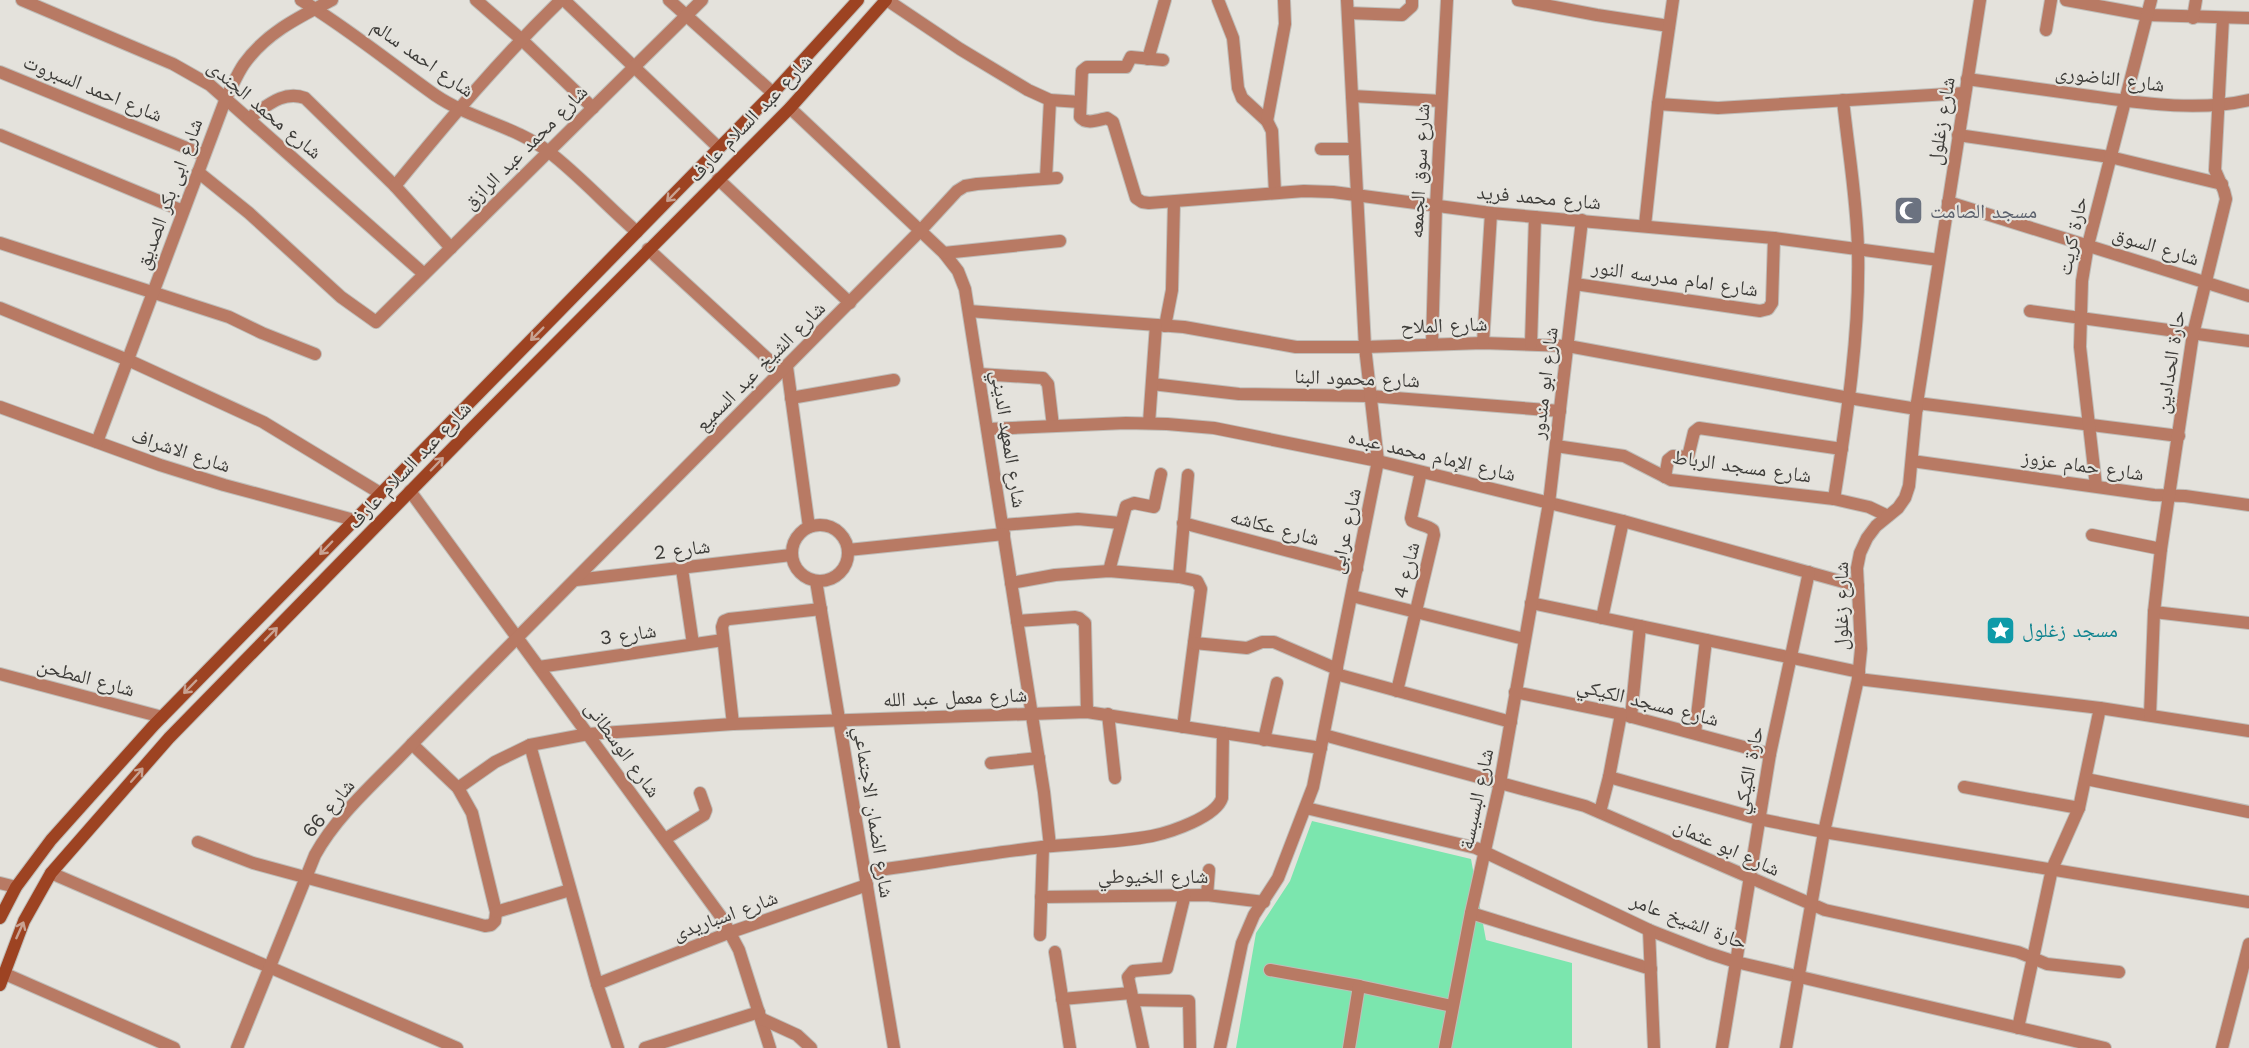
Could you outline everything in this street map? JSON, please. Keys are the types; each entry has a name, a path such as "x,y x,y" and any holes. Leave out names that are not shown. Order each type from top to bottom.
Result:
{"street":[{"name":"شارع محمد الجندى","path":"22,0 194,74 226,98 424,274"},
{"name":"شارع احمد سالم","path":"301,0 333,18 436,95 457,108 514,133 548,152 637,232"},
{"name":"شارع ابى بكر الصديق","path":"97,442 226,98 244,64 264,41 288,22 332,0"},
{"path":"476,0 521,39 593,108"},
{"path":"395,186 457,108 521,39 563,0 719,148"},
{"path":"669,0 773,93"},
{"name":"شارع محمد عبد الرازق","path":"198,172 249,213 341,297 376,321 702,0"},
{"name":"شارع عبد السلام عارف","path":"0,918 16,887 51,840 158,721 773,93 858,0"},
{"path":"886,0 960,49 1028,90 1050,100 1080,102 1084,68 1124,67 1131,57 1163,60"},
{"name":"شارع عبد السلام عارف","path":"2,979 24,921 51,873 169,738 648,249 790,108 886,0"},
{"path":"1148,59 1165,0"},
{"path":"1218,0 1233,38 1238,88 1242,98 1267,122 1272,131 1275,193"},
{"path":"1267,122 1285,24 1284,0"},
{"name":"شارع عرابى","path":"1220,1048 1242,944 1254,915 1278,878 1313,787 1378,461 1365,348 1347,0"},
{"path":"1348,14 1402,15 1412,6 1412,0"},
{"name":"شارع سوق الجمعه","path":"1432,344 1436,206 1447,0"},
{"path":"1518,0 1669,26"},
{"path":"1645,225 1658,104 1674,0"},
{"name":"شارع زغلول","path":"1786,1048 1810,904 1858,676 1861,650 1857,568 1860,553 1871,532 1898,508 1909,486 1917,406 1980,0"},
{"path":"2046,30 2051,0"},
{"path":"2066,0 2147,15 2249,18"},
{"name":"حارة كريت","path":"2096,486 2080,347 2079,317 2082,281 2088,245 2151,0"},
{"path":"2193,18 2196,0"},
{"name":"حارة الحدادين","path":"2150,715 2154,612 2161,549 2193,334 2226,199 2215,170 2223,18"},
{"name":"شارع احمد السبروت","path":"0,72 204,155"},
{"name":"شارع الناضورى","path":"1967,79 2125,101 2194,106 2249,100"},
{"path":"1658,104 1718,108 1965,93"},
{"path":"249,118 284,96 305,98 395,186 451,248"},
{"path":"1352,96 1441,101"},
{"name":"شارع الشيخ عبد السميع","path":"518,638 850,303 957,191 977,183 1052,178 1050,100"},
{"path":"1834,499 1854,347 1858,250 1843,100"},
{"name":"شارع محمد فريد","path":"1080,102 1080,117 1083,121 1107,118 1113,123 1136,198 1142,202 1174,202 1304,191 1356,195 1491,213 1774,238 1939,260"},
{"name":"شارع المعهد الديني","path":"790,108 944,253 958,271 965,289 1039,758 1047,847 1041,897 1040,935"},
{"path":"0,135 183,211"},
{"path":"1958,135 2110,157 2222,184"},
{"path":"1321,149 1354,149"},
{"path":"718,179 850,303"},
{"path":"1149,423 1161,325 1172,290 1174,202"},
{"name":"شارع السوق","path":"1948,202 2249,296"},
{"path":"1483,343 1491,213"},
{"path":"1531,344 1534,217"},
{"name":"شارع ابو مندور","path":"1515,692 1549,503 1582,220"},
{"name":"شارع امام مدرسه النور","path":"1575,284 1760,311 1768,309 1772,303 1774,238"},
{"path":"944,253 1060,241"},
{"path":"0,243 229,317 315,354"},
{"path":"648,249 784,369 791,398 808,527"},
{"path":"0,308 128,360 263,422 380,493"},
{"name":"شارع الملاح","path":"969,311 1161,325 1204,330 1296,347 1365,348 1483,343 1568,346 1849,398 2179,436"},
{"path":"2030,311 2249,341"},
{"path":"979,374 1043,378 1048,384 1053,426"},
{"path":"791,398 894,380"},
{"name":"شارع محمود البنا","path":"1152,384 1239,394 1370,396 1560,411"},
{"name":"شارع الاشراف","path":"0,407 224,485 354,520"},
{"name":"شارع الإمام محمد عبده","path":"988,429 1149,423 1214,428 1378,461 1623,521 1858,586"},
{"path":"1665,477 1668,460 1673,456 1688,457 1694,432 1699,428 1842,449"},
{"name":"شارع مسجد الرباط","path":"1556,446 1624,456 1671,480 1834,499 1869,507 1888,516"},
{"name":"شارع حمام عزوز","path":"1912,461 2249,505"},
{"name":"شارع 4","path":"1397,691 1434,535 1433,530 1416,524 1411,518 1421,472"},
{"path":"1109,571 1126,506 1129,504 1154,507 1161,474"},
{"path":"1179,577 1188,475"},
{"name":"شارع الوسطانى","path":"411,491 731,932 739,950 770,1048"},
{"path":"848,550 1078,519 1120,523"},
{"path":"1602,618 1623,521"},
{"name":"شارع عكاشه","path":"1183,523 1357,569"},
{"path":"826,525 834,529 846,541 848,550 843,571 831,579 816,581 802,576 793,563 791,555 795,538 808,527 826,525"},
{"path":"2092,535 2161,549"},
{"name":"شارع 2","path":"576,580 791,555"},
{"path":"682,569 693,644"},
{"path":"1011,583 1055,575 1109,571 1179,577 1197,581 1202,589 1183,727"},
{"name":"حارة الكيكي","path":"1722,1048 1770,754 1809,572"},
{"name":"شارع الضمان الاجتماعي","path":"816,581 894,1048"},
{"path":"1352,596 1524,639"},
{"path":"1531,603 1790,658 1858,676 2150,715 2249,731"},
{"path":"733,724 723,640 724,621 821,609"},
{"path":"2154,612 2249,623"},
{"path":"1017,621 1075,617 1083,620 1085,623 1087,712"},
{"path":"1600,812 1626,716 1640,626"},
{"name":"شارع 66","path":"237,1048 305,878 324,838 412,744 518,638"},
{"name":"شارع 3","path":"539,667 723,640"},
{"path":"1695,733 1706,640"},
{"path":"1194,643 1243,648 1262,642 1274,642 1337,671 1397,691 1511,722"},
{"name":"شارع المطحن","path":"0,674 158,721"},
{"path":"1264,740 1277,683"},
{"name":"شارع مسجد الكيكي","path":"1515,692 1626,716 1770,754"},
{"name":"شارع البسيسة","path":"1445,1048 1471,913 1500,783 1515,692"},
{"path":"2018,1028 2052,869 2079,808 2100,708"},
{"name":"شارع معمل عبد الله","path":"458,788 495,762 530,745 588,734 733,724 1087,712 1321,748"},
{"path":"1108,714 1114,778"},
{"path":"158,721 169,738"},
{"path":"864,872 1047,847 1152,836 1182,827 1207,815 1221,804 1223,734"},
{"name":"شارع ابو عثمان","path":"1324,735 1600,812 1749,878 1839,914 2018,952 2047,964 2119,972"},
{"path":"198,842 253,863 305,878 485,926 491,925 495,921 496,912 472,813 458,788 412,744"},
{"path":"530,745 597,984 618,1048"},
{"path":"991,763 1039,758"},
{"path":"1610,777 1759,819 1824,832 2249,902"},
{"path":"2086,779 2249,812"},
{"path":"1964,788 2079,808"},
{"path":"665,840 704,815 706,810 700,793"},
{"name":"حارة الشيخ عامر","path":"1306,808 1485,852 1649,930 1736,962 2105,1048"},
{"path":"1207,895 1209,870"},
{"path":"51,873 457,1048"},
{"path":"0,883 16,887"},
{"name":"شارع اسباريدى","path":"597,984 731,932 867,885"},
{"path":"496,912 570,890"},
{"path":"1143,1048 1128,977 1133,970 1163,969 1169,965 1185,894"},
{"name":"شارع الخيوطي","path":"1041,897 1185,894 1264,902"},
{"path":"1471,913 1651,969"},
{"path":"1649,930 1654,1048"},
{"path":"2222,1048 2249,944"},
{"path":"1055,952 1070,1048"},
{"path":"1270,970 1452,1006"},
{"path":"2,979 174,1048"},
{"path":"1349,1048 1359,986"},
{"path":"1062,999 1132,997 1189,1001 1190,1048"},
{"path":"645,1048 687,1042 761,1016 797,1035 811,1048"}],"green space":[{"path":"1312,821 1471,859 1486,940 1572,963 1572,1048 1236,1048 1256,933 1290,881"}],"place":[{"name":"مسجد الصامت","path":"1909,211"},
{"name":"مسجد زغلول","path":"2001,630"}]}
